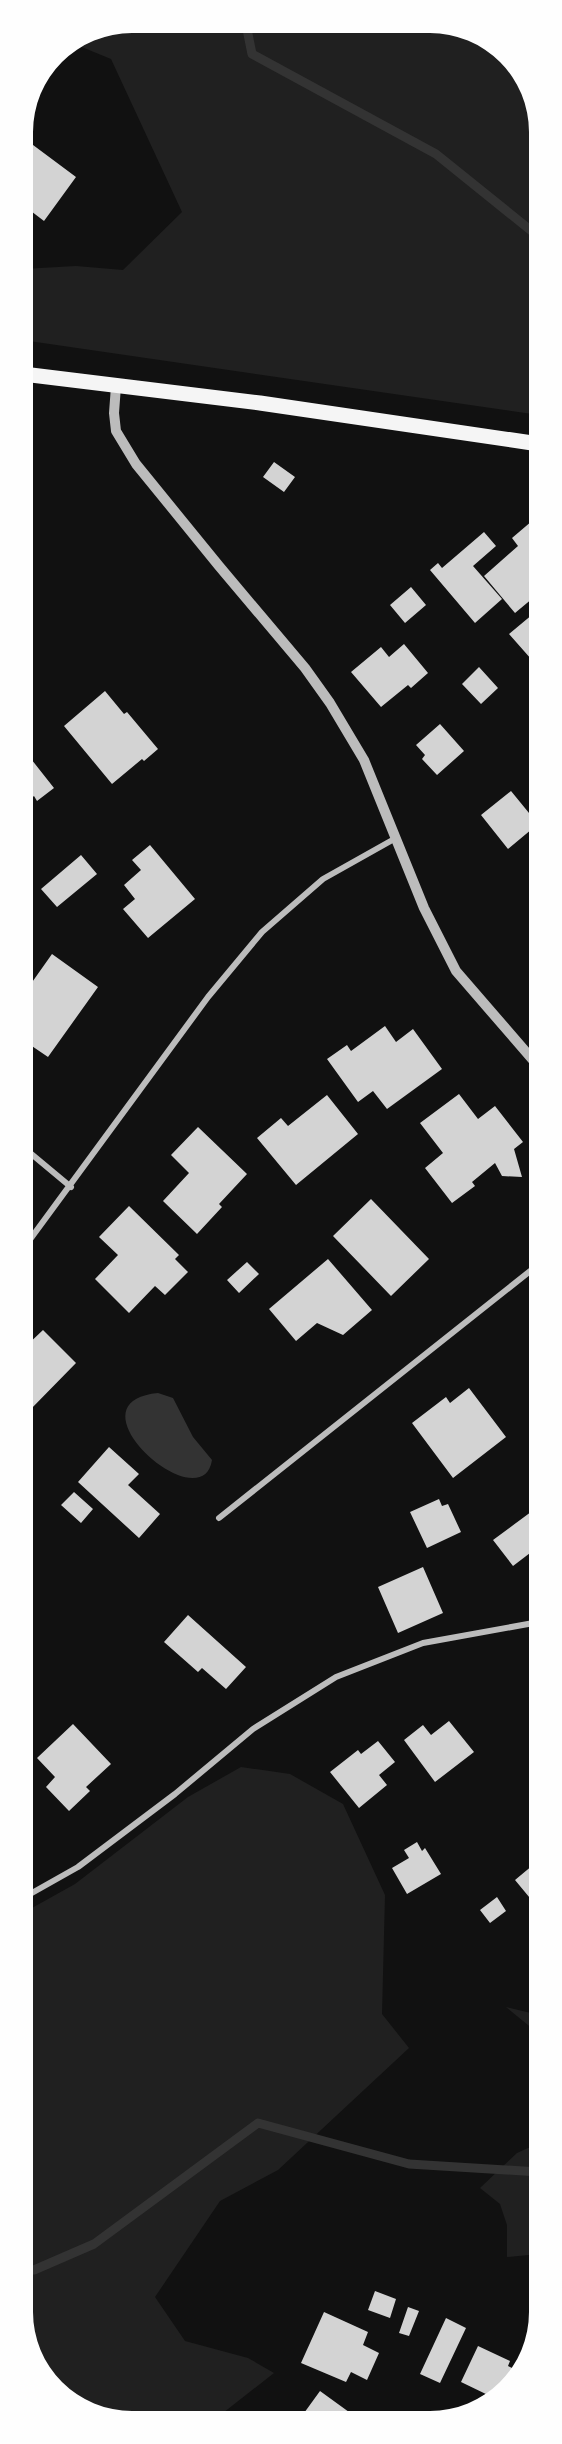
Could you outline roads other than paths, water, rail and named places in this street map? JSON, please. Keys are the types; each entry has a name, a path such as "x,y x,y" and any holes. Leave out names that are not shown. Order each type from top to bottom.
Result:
{"main road":[{"path":"33,375 260,403 529,443"}],"street":[{"path":"116,386 114,413 117,431 136,464 306,668 330,703 364,760 424,908 456,971 529,1055"},
{"path":"33,1236 208,996 262,932 323,879 396,838"},
{"path":"33,1155 71,1187"},
{"path":"219,1518 529,1272"},
{"path":"33,1893 78,1868 175,1794 253,1729 336,1677 423,1644 529,1624"}],"waterway":[{"path":"248,33 252,54 436,154 529,229"},
{"path":"33,2270 94,2244 258,2123 409,2164 529,2171"}]}
